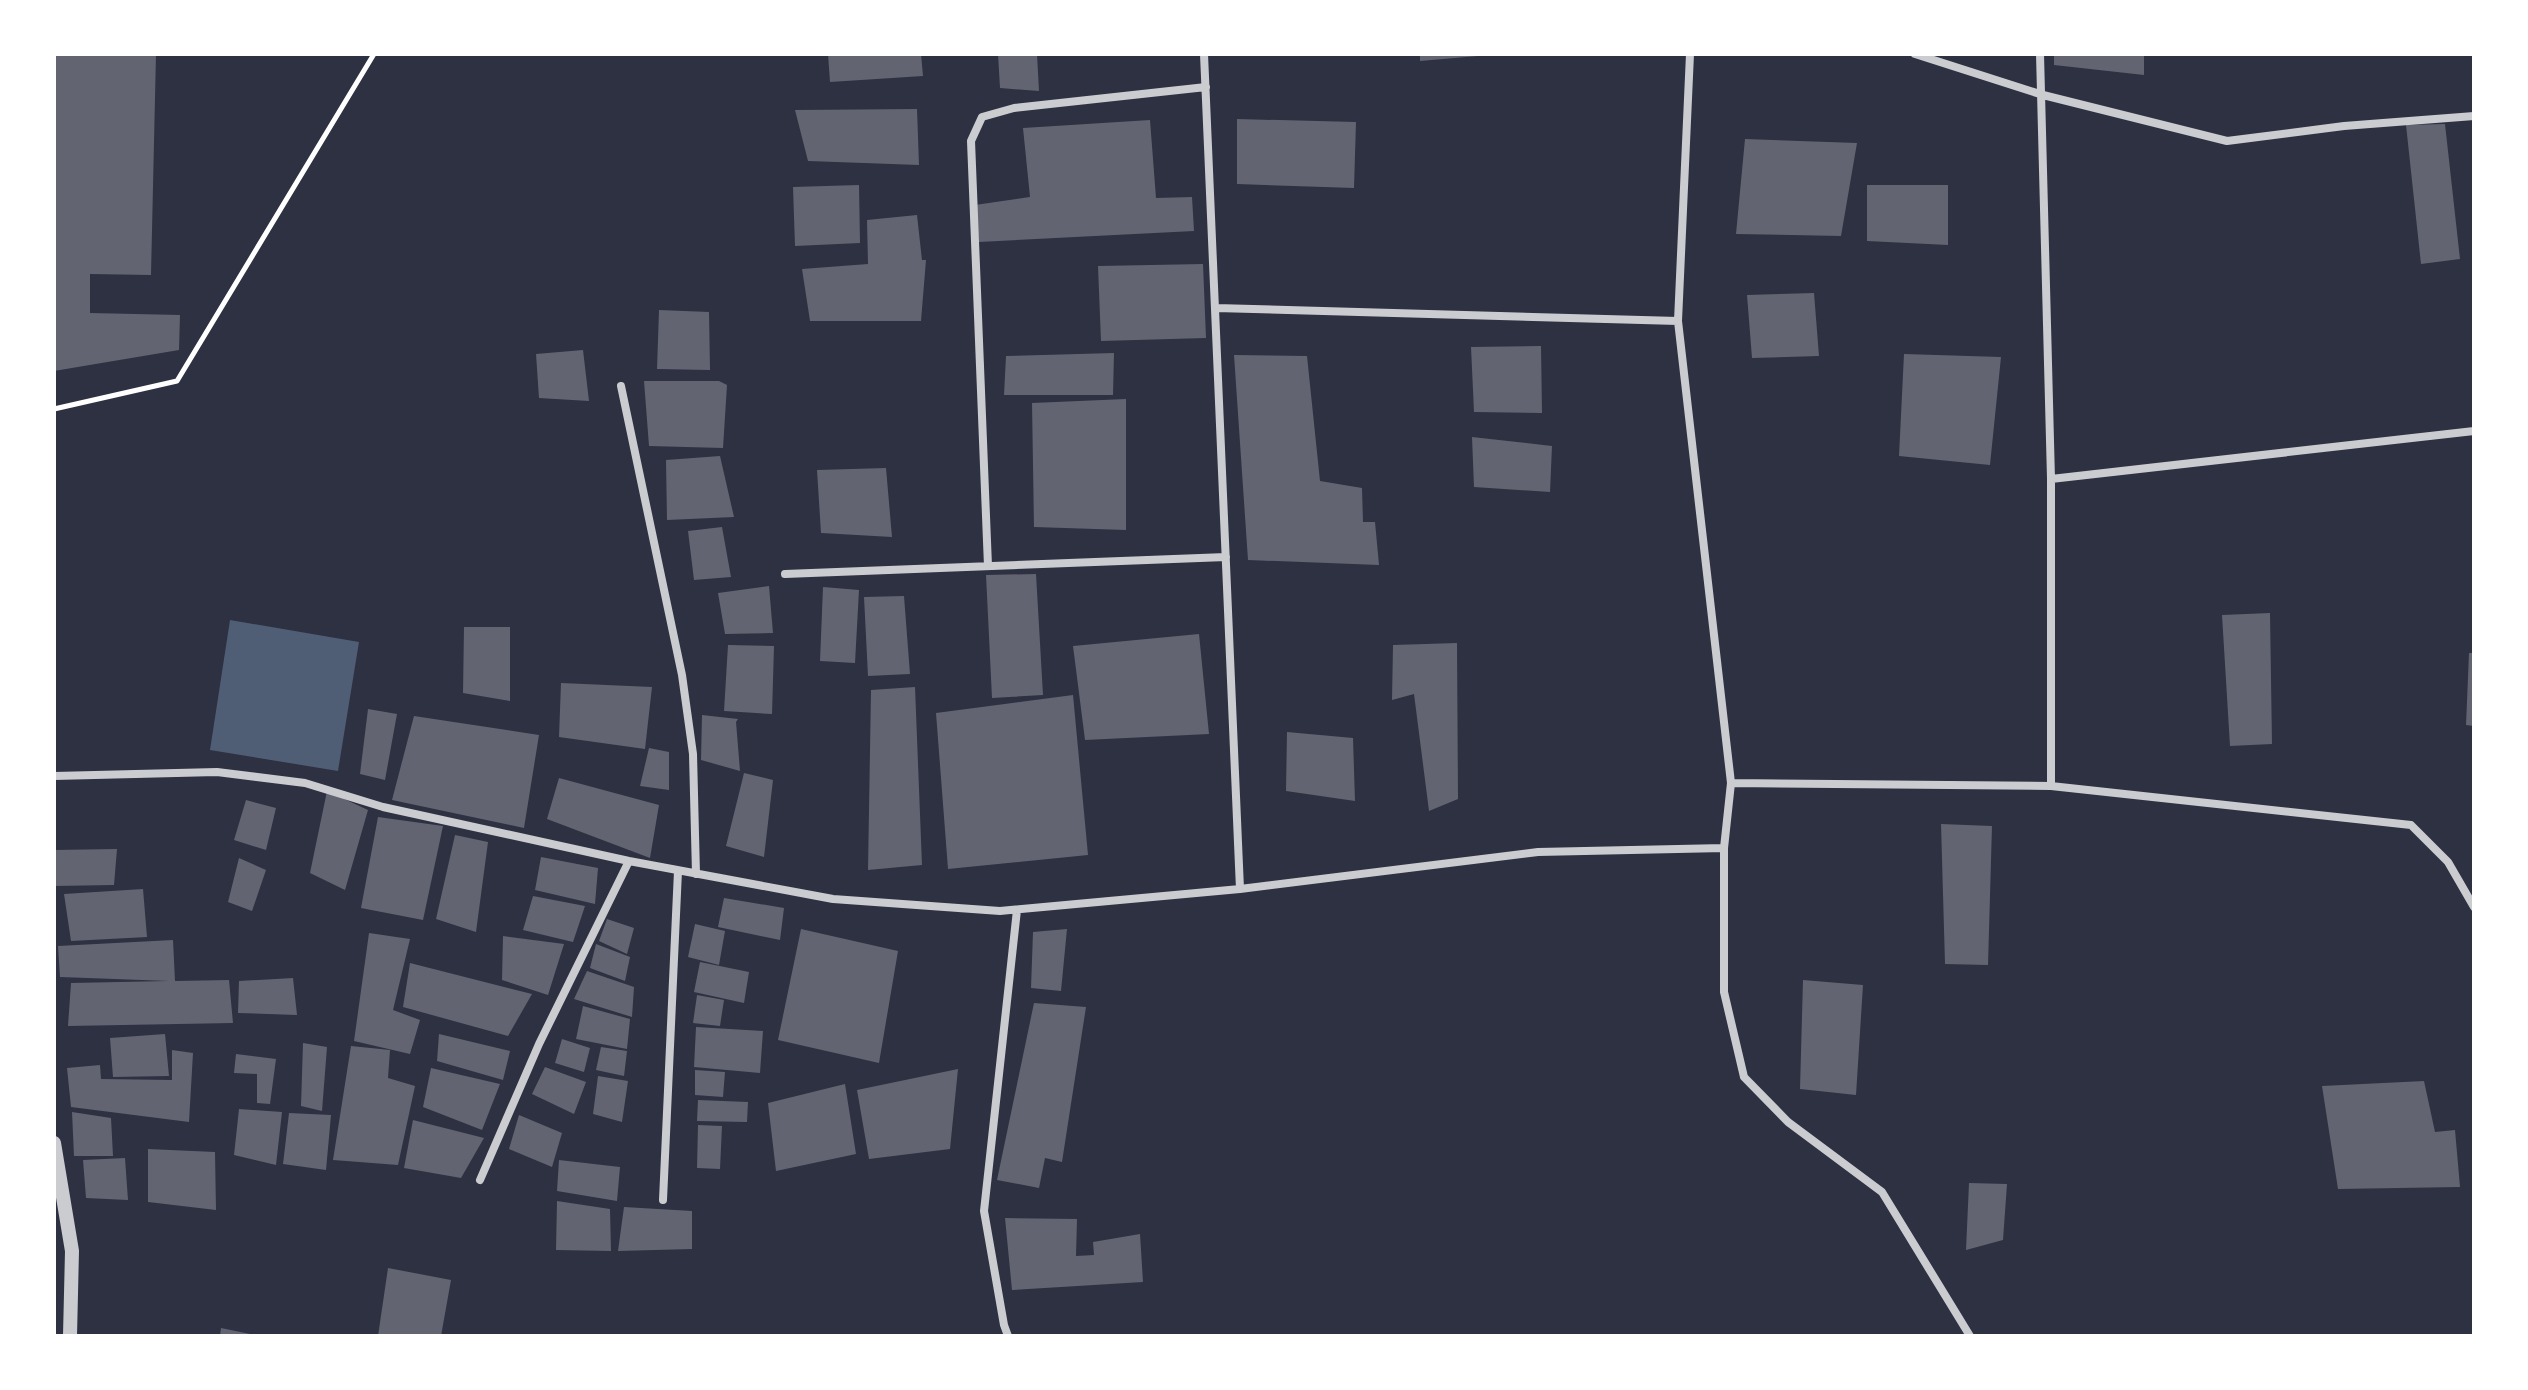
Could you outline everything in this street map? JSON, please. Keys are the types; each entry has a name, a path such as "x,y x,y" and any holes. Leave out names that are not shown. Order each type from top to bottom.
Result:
{"street":[{"path":"1204,54 1240,889"},
{"path":"1690,54 1678,321 1731,783 1724,848 1724,992 1744,1077 1788,1122 1882,1192 1970,1336"},
{"path":"1915,54 2043,95 2227,141 2344,126 2474,116"},
{"path":"2040,54 2051,479 2051,786"},
{"path":"988,566 971,141 982,117 1014,108 1206,87"},
{"path":"1216,308 1678,321"},
{"path":"621,386 682,675 693,754 696,874"},
{"path":"2051,479 2474,431"},
{"path":"785,574 1226,557"},
{"path":"54,776 217,772 305,783 383,807 678,871 833,899 1000,911 1240,889 1538,852 1724,848"},
{"path":"1731,783 2051,786 2411,825 2448,862 2474,907"},
{"path":"480,1180 539,1044 629,861"},
{"path":"663,1200 678,871"},
{"path":"1008,1336 984,1211 1017,910"},
{"path":"54,1143 72,1251 70,1336"}],"path":[{"path":"54,409 177,381 374,54"}],"water":[{"path":"230,620 359,642 338,771 210,750"}],"building":[{"path":"54,54 156,54 151,275 90,274 90,313 180,315 179,350 54,371"},
{"path":"828,54 921,54 923,76 830,82"},
{"path":"998,54 1037,54 1039,91 1000,88"},
{"path":"1420,54 1478,54 1478,56 1420,61"},
{"path":"2054,54 2144,54 2144,75 2054,65"},
{"path":"917,109 919,165 808,161 795,110"},
{"path":"1237,119 1356,122 1354,188 1237,184"},
{"path":"1150,120 1156,198 1192,197 1194,231 979,242 975,205 1030,197 1023,128"},
{"path":"2445,124 2460,259 2421,264 2406,125"},
{"path":"1745,139 1857,143 1841,236 1736,234"},
{"path":"859,185 860,243 795,246 793,187"},
{"path":"1867,185 1948,185 1948,245 1867,241"},
{"path":"917,215 922,260 926,260 921,321 810,321 802,269 868,264 867,220"},
{"path":"1203,264 1206,338 1101,341 1098,266"},
{"path":"1814,293 1819,356 1752,358 1747,295"},
{"path":"659,310 709,312 710,370 657,369"},
{"path":"1541,346 1542,413 1474,412 1471,347"},
{"path":"583,350 589,401 539,398 536,354"},
{"path":"1114,353 1113,395 1004,395 1006,356"},
{"path":"1904,354 2001,357 1990,465 1899,456"},
{"path":"1234,355 1307,356 1320,481 1362,488 1363,522 1375,522 1379,565 1248,560"},
{"path":"644,381 719,381 727,385 723,448 649,446"},
{"path":"1126,399 1126,530 1034,527 1032,403"},
{"path":"1472,437 1552,446 1550,492 1474,487"},
{"path":"720,456 734,517 667,520 666,460"},
{"path":"886,468 892,537 821,533 817,470"},
{"path":"722,527 731,577 694,580 688,531"},
{"path":"1036,574 1043,695 992,698 986,575"},
{"path":"769,586 773,633 725,634 718,593"},
{"path":"823,587 859,590 855,663 820,661"},
{"path":"904,596 910,674 868,676 864,597"},
{"path":"2270,613 2272,744 2230,746 2222,615"},
{"path":"464,627 510,627 510,701 463,693"},
{"path":"1199,634 1209,734 1085,740 1073,646"},
{"path":"1457,643 1458,799 1429,811 1414,694 1392,700 1393,645"},
{"path":"728,645 774,646 772,714 724,711"},
{"path":"2469,653 2474,653 2474,726 2466,725"},
{"path":"561,683 652,687 645,749 559,737"},
{"path":"915,687 922,865 868,870 871,690"},
{"path":"1073,695 1088,855 948,869 936,713"},
{"path":"368,709 397,714 385,780 360,774"},
{"path":"702,715 738,719 740,771 701,760"},
{"path":"414,716 539,735 524,828 392,800"},
{"path":"1287,732 1353,738 1355,801 1286,791"},
{"path":"649,748 669,752 669,790 640,786"},
{"path":"744,773 773,780 764,857 726,846"},
{"path":"559,778 659,805 650,858 547,819"},
{"path":"327,791 368,810 345,890 310,873"},
{"path":"246,800 276,808 266,850 234,840"},
{"path":"378,817 443,826 423,920 361,908"},
{"path":"1941,824 1992,826 1988,965 1945,964"},
{"path":"455,835 488,842 476,932 436,919"},
{"path":"117,849 114,885 54,886 54,850"},
{"path":"541,857 598,868 595,904 535,890"},
{"path":"239,858 266,870 252,911 228,902"},
{"path":"143,889 147,937 71,941 64,894"},
{"path":"533,896 585,906 573,942 523,930"},
{"path":"724,898 784,908 780,940 718,927"},
{"path":"607,919 634,928 627,954 599,941"},
{"path":"695,924 725,931 719,965 688,957"},
{"path":"801,929 898,951 879,1063 778,1040"},
{"path":"1067,929 1061,991 1031,988 1033,932"},
{"path":"369,933 410,939 393,1010 420,1020 410,1054 354,1041"},
{"path":"503,936 564,944 548,995 502,980"},
{"path":"173,940 175,981 229,980 233,1023 68,1026 71,983 169,981 60,977 58,946"},
{"path":"596,944 630,957 625,981 590,968"},
{"path":"700,962 749,972 744,1003 694,992"},
{"path":"410,963 532,994 508,1036 403,1007"},
{"path":"587,971 634,987 632,1017 574,999"},
{"path":"293,978 297,1015 238,1013 239,981"},
{"path":"1803,980 1863,985 1856,1095 1800,1089"},
{"path":"697,995 724,1000 720,1026 693,1023"},
{"path":"1034,1003 1086,1007 1062,1162 1045,1158 1039,1188 997,1180"},
{"path":"583,1006 630,1019 627,1049 576,1039"},
{"path":"696,1027 763,1031 760,1073 694,1067"},
{"path":"165,1034 169,1076 113,1077 110,1038"},
{"path":"439,1034 510,1051 503,1080 437,1061"},
{"path":"562,1039 590,1048 584,1072 555,1063"},
{"path":"303,1043 327,1047 322,1111 301,1106"},
{"path":"351,1046 390,1050 388,1078 415,1086 398,1165 333,1160"},
{"path":"601,1047 627,1051 624,1076 596,1070"},
{"path":"172,1050 193,1053 189,1122 71,1107 67,1068 100,1065 101,1079 172,1080"},
{"path":"236,1054 276,1059 270,1104 257,1103 257,1074 234,1073"},
{"path":"545,1067 586,1082 574,1114 532,1094"},
{"path":"431,1068 500,1084 482,1130 423,1107"},
{"path":"958,1069 950,1149 869,1159 857,1090"},
{"path":"695,1070 725,1072 723,1097 695,1095"},
{"path":"598,1076 628,1081 622,1122 593,1114"},
{"path":"2424,1081 2435,1132 2455,1130 2460,1187 2338,1189 2322,1086"},
{"path":"845,1084 856,1154 776,1171 768,1103"},
{"path":"698,1100 748,1102 747,1122 697,1121"},
{"path":"239,1109 282,1112 276,1165 234,1155"},
{"path":"72,1112 111,1118 113,1156 74,1156"},
{"path":"289,1113 331,1115 326,1170 283,1164"},
{"path":"519,1115 562,1133 552,1167 509,1149"},
{"path":"413,1120 484,1138 461,1178 404,1168"},
{"path":"698,1125 722,1126 720,1169 697,1168"},
{"path":"148,1149 215,1152 216,1210 148,1202"},
{"path":"125,1158 128,1200 86,1198 83,1160"},
{"path":"559,1160 620,1167 617,1201 557,1191"},
{"path":"1969,1183 2007,1184 2003,1240 1966,1250"},
{"path":"557,1201 610,1209 611,1251 556,1250"},
{"path":"624,1207 692,1211 692,1249 618,1251"},
{"path":"1005,1218 1077,1219 1076,1256 1094,1255 1093,1242 1140,1234 1143,1282 1012,1290"},
{"path":"388,1268 451,1280 441,1336 378,1336"},
{"path":"221,1328 255,1335 255,1336 220,1336"}]}
